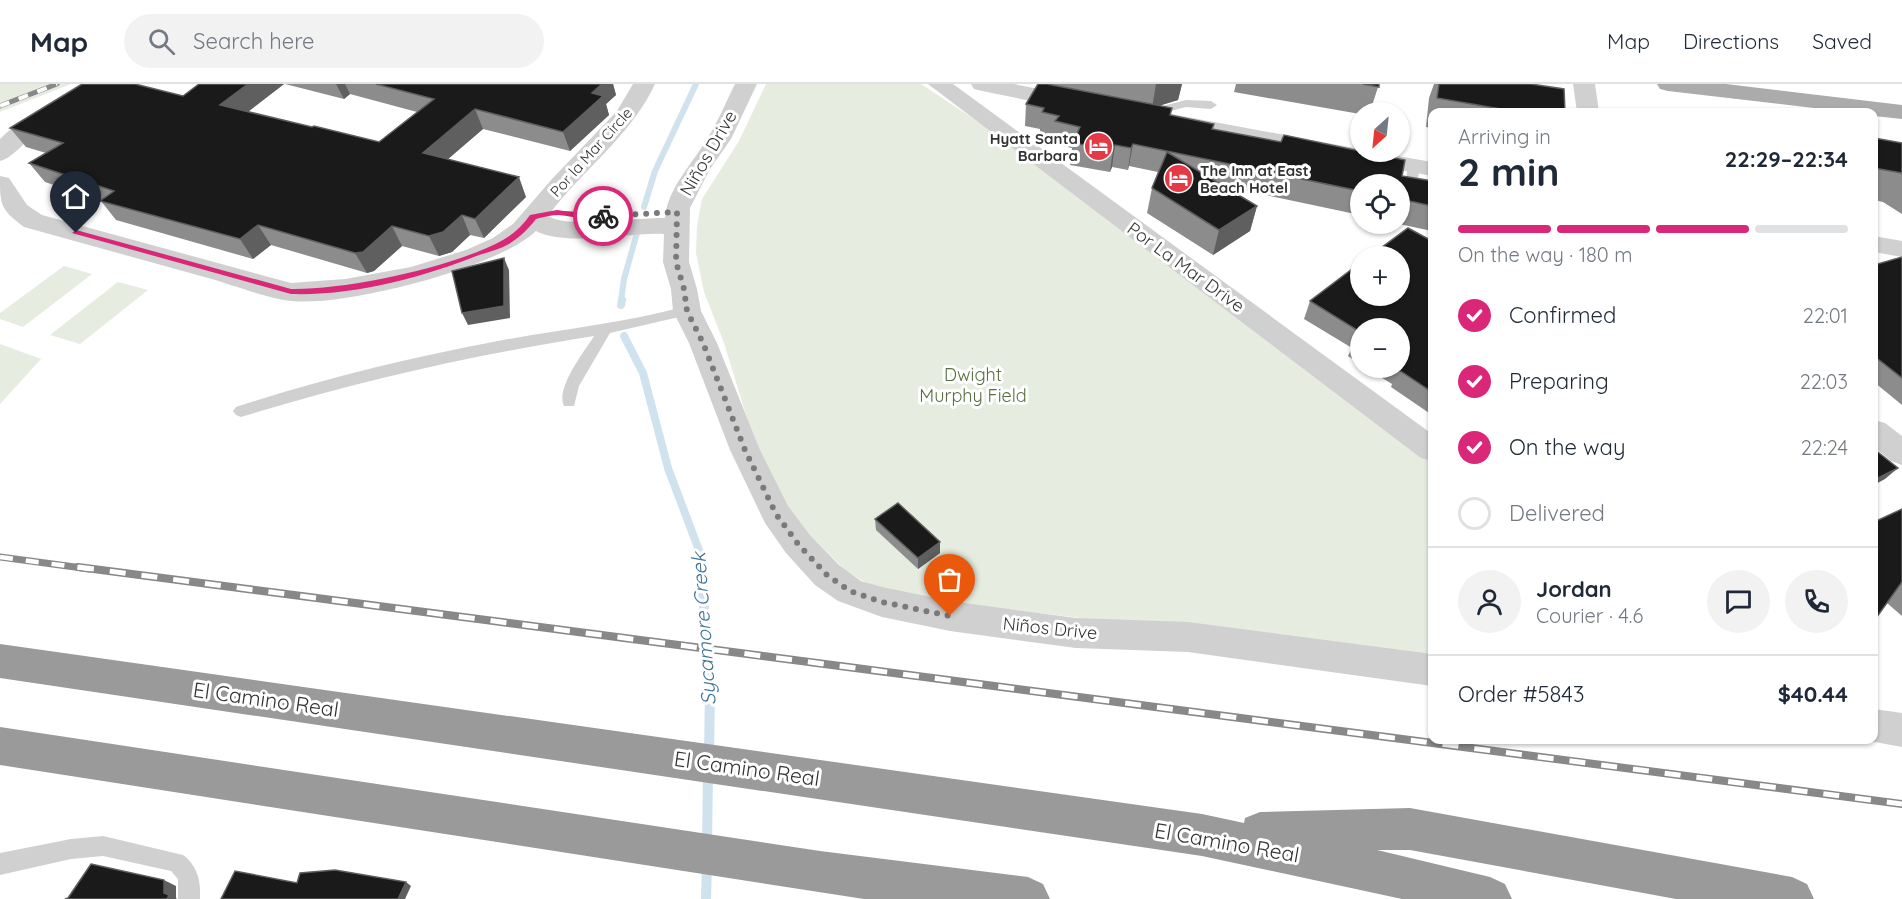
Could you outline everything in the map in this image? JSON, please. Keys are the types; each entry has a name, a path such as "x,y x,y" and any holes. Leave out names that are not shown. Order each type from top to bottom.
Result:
{"highway":[{"name":"El Camino Real","path":"0,662 600,746 1202,835 1346,864 1490,899"},
{"path":"0,746 820,872 1028,899"},
{"path":"1202,835 1410,830 1792,899"}],"main road":[{"path":"1668,84 1869,108"},
{"path":"1878,109 1902,112"}],"street":[{"path":"0,154 27,129 70,102 108,84"},
{"name":"Por la Mar Circle","path":"0,183 18,210 33,221 291,291 330,290 370,284 453,263 506,242 523,229 555,190 622,120 635,103 644,84"},
{"name":"Niños Drive","path":"746,84 719,139 684,192 676,219 676,262 684,289 687,311 703,343 745,450 776,514 798,544 827,575 850,591 882,602 950,616 1064,632 1188,637 1428,669"},
{"path":"982,84 1098,107"},
{"path":"1584,84 1587,108"},
{"name":"Por La Mar Drive","path":"946,85 1063,178 1428,447"},
{"path":"1132,114 1160,109 1423,167"},
{"path":"533,217 548,226 578,230 676,219"},
{"path":"1878,245 1902,249"},
{"path":"1878,434 1902,453"},
{"path":"1878,727 1902,730"}],"lane":[{"path":"1160,109 1186,103 1211,103 1180,95"},
{"path":"1423,167 1412,180 1417,187 1428,189"},
{"path":"241,411 304,389 498,346 657,319 687,311"},
{"path":"568,402 571,386 606,328"},
{"path":"0,864 71,849 103,846 176,862 185,869 190,881 189,899"}],"green space":[{"path":"0,84 71,84 0,112"},
{"name":"Dwight Murphy Field","path":"766,84 921,84 1063,178 1428,447 1428,669 1188,637 1081,618 915,598 888,592 861,580 844,569 810,535 789,508 764,461 704,292 696,253 697,226 702,199 739,141"},
{"path":"64,266 92,274 23,327 0,319 0,313"},
{"path":"118,282 148,290 80,344 50,335"},
{"path":"0,344 41,359 0,404"}],"building":[{"path":"82,84 135,84 183,96 199,84 248,84 220,105 379,142 434,99 376,84 602,84 592,93 603,96 563,132 475,109 423,153 519,177 475,219 462,215 443,232 429,236 392,226 363,252 355,253 258,225 240,239 100,201 114,191 29,163 63,143 10,128"},
{"path":"1038,84 1172,108 1170,115 1214,124 1212,129 1281,142 1284,135 1350,149 1350,162 1405,162 1402,174 1350,174 1350,189 1133,144 1131,148 1115,145 1113,150 1073,143 1080,127 1055,121 1059,116 1042,112 1044,108 1026,104"},
{"path":"1363,84 1379,84 1379,87"},
{"path":"1439,84 1531,84 1564,89 1565,108 1494,108 1437,98"},
{"path":"1878,139 1902,143 1902,173 1878,169"},
{"path":"1167,152 1257,206 1219,230 1152,188"},
{"path":"1410,177 1428,180 1428,205 1410,201"},
{"path":"1410,229 1428,239 1428,389 1410,377 1410,318 1350,318 1350,326 1310,301 1350,271 1350,306 1410,306 1410,246 1384,246 1400,234 1410,234"},
{"path":"1902,257 1902,378 1878,359 1878,264"},
{"path":"504,258 504,306 462,313 452,271"},
{"path":"1878,452 1898,468 1878,478"},
{"path":"898,503 940,542 918,558 875,519"},
{"path":"1902,509 1902,582 1878,615 1878,520"},
{"path":"91,864 164,880 164,893 169,895 167,899 65,899 68,898"},
{"path":"335,870 406,882 398,899 221,899 235,871 297,883 300,873"}],"waterway":[{"name":"Sycamore Creek","path":"644,207 655,171 696,84"},
{"name":"Sycamore Creek","path":"621,301 624,279 637,233"},
{"name":"Sycamore Creek","path":"621,305 622,300"},
{"name":"Sycamore Creek","path":"624,336 643,373 668,468 700,553 701,569"},
{"name":"Sycamore Creek","path":"701,567 710,689 709,755"},
{"name":"Sycamore Creek","path":"707,845 708,773"},
{"name":"Sycamore Creek","path":"706,899 707,863"}],"railway":[{"path":"0,106 57,84"},
{"path":"0,557 90,569"},
{"path":"78,567 1428,742"},
{"path":"1440,744 1902,804"}],"way so far":[{"path":"603,216 677,212 676,262 684,289 687,311 703,343 745,450 776,514 798,544 827,575 850,591 882,602 950,616"}],"place":[{"name":"Hyatt Santa Barbara","path":"1099,147"},
{"name":"The Inn at East Beach Hotel","path":"1179,179"}],"route":[{"path":"76,233 291,291 303,292 370,284 453,263 506,242 523,229 533,217 557,213 603,216"}]}
